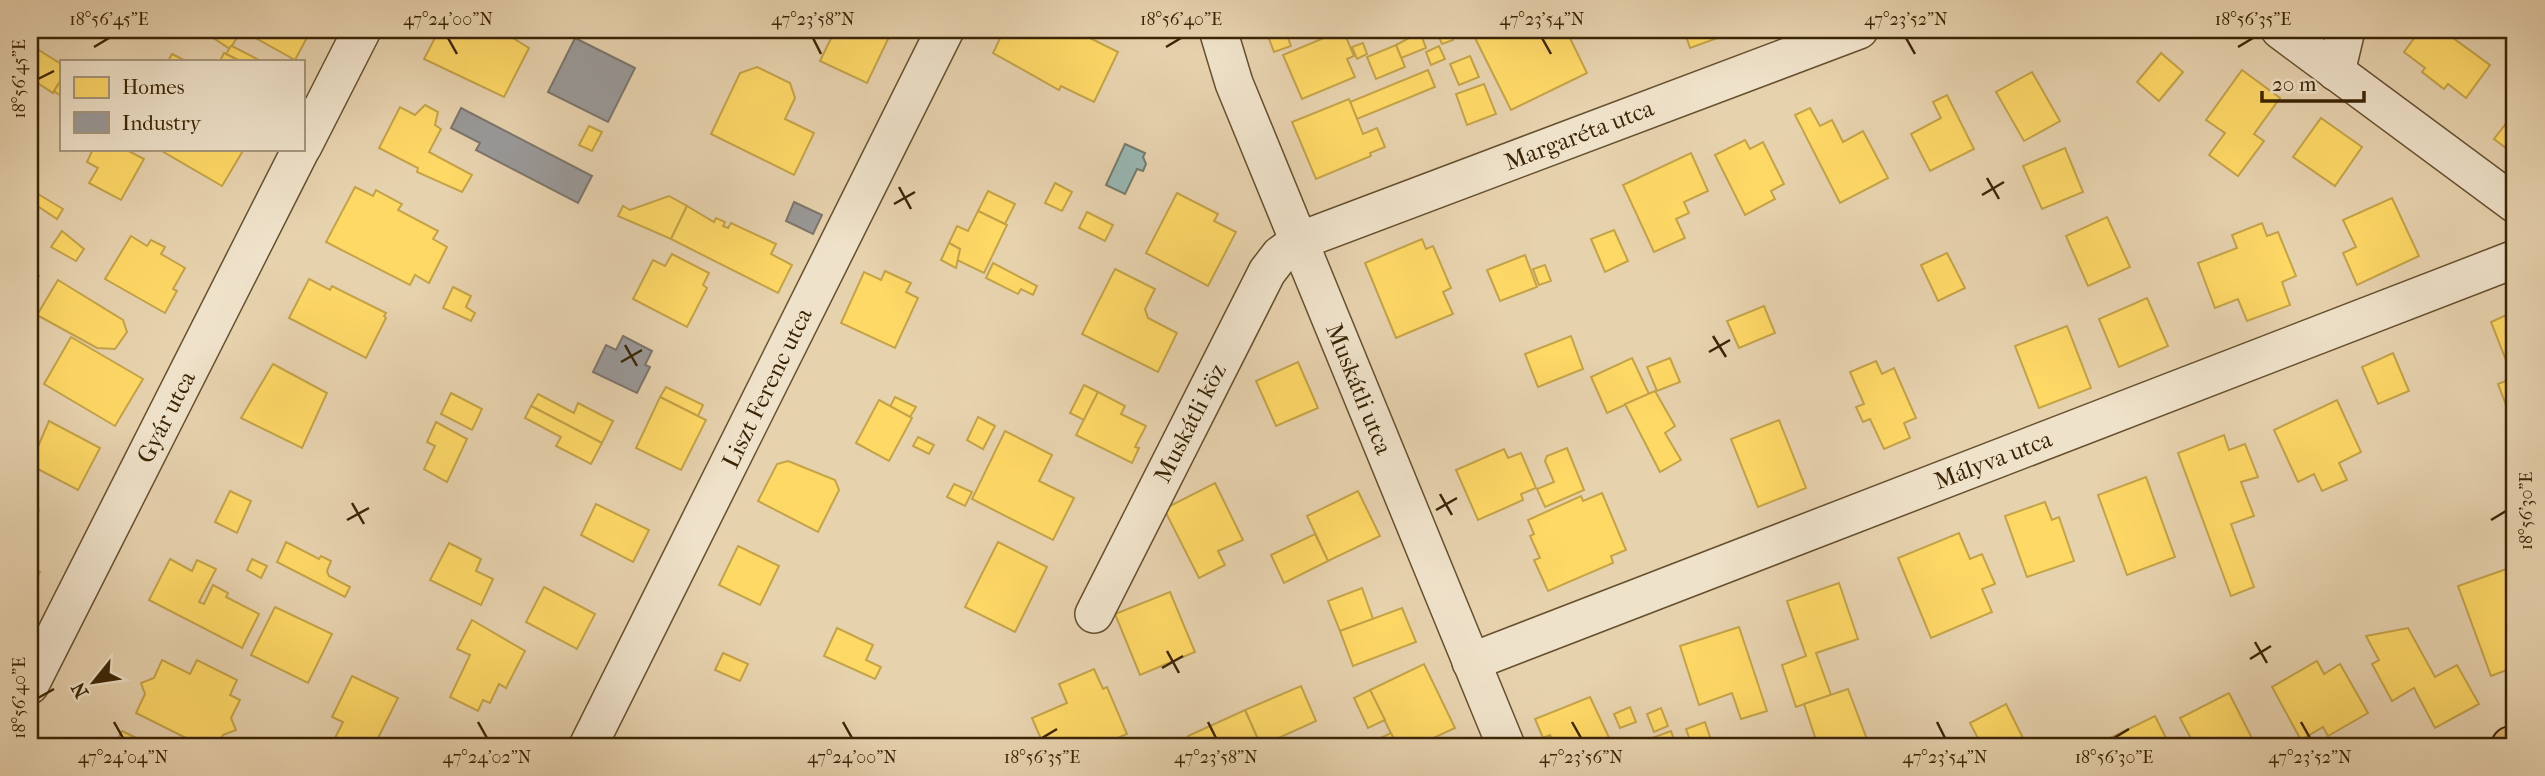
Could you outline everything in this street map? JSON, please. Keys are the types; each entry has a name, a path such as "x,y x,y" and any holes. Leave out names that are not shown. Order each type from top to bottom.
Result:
{"street":[{"name":"Gyár utca","path":"304,143 362,30"},
{"name":"Liszt Ferenc utca","path":"588,746 945,30"},
{"name":"Muskátli utca","path":"1218,30 1234,83 1506,746"},
{"name":"Margaréta utca","path":"1299,241 1859,30"},
{"path":"2280,30 2515,204"},
{"path":"2336,72 2346,30"},
{"name":"Gyár utca","path":"30,685 300,150"},
{"name":"Muskátli köz","path":"1094,614 1266,272 1280,254 1299,241"},
{"name":"Mályva utca","path":"1471,662 2515,259"}],"water":[{"path":"1125,144 1145,153 1143,157 1146,164 1143,171 1137,169 1125,194 1106,185"}],"building: Homes":[{"path":"211,30 226,30 238,36 230,49 209,35"},
{"path":"241,30 311,30 295,60"},
{"path":"439,30 500,30 529,48 504,97 424,59"},
{"path":"835,30 878,30 890,35 867,83 820,61"},
{"path":"1004,30 1053,30 1062,34 1063,30 1074,30 1118,52 1094,102 1061,86 1059,90 993,53"},
{"path":"1285,30 1291,46 1274,52 1268,36"},
{"path":"1343,30 1354,56 1347,59 1355,77 1302,99 1283,55"},
{"path":"1436,30 1449,30 1453,40 1442,44"},
{"path":"1492,30 1566,30 1587,73 1511,110 1475,38"},
{"path":"1684,30 1734,30 1734,32 1690,48"},
{"path":"2414,30 2442,30 2490,65 2466,98 2448,84 2444,89 2422,72 2425,68 2404,52 2418,33"},
{"path":"1420,32 1426,48 1401,58 1396,45"},
{"path":"1363,43 1367,54 1357,59 1352,47"},
{"path":"1396,45 1405,67 1376,79 1367,57"},
{"path":"231,46 259,60 238,60 226,54"},
{"path":"1439,46 1445,59 1431,65 1426,52"},
{"path":"34,47 60,63 60,82 53,93 30,78 30,54"},
{"path":"224,53 238,60 220,60"},
{"path":"2161,53 2183,72 2159,101 2137,82"},
{"path":"172,54 184,60 169,60"},
{"path":"1470,56 1479,77 1459,85 1450,64"},
{"path":"757,67 790,83 795,98 785,119 814,133 794,175 711,134 740,73"},
{"path":"1428,70 1435,87 1357,119 1350,102"},
{"path":"2242,70 2280,98 2254,134 2264,141 2238,176 2209,155 2225,133 2206,120"},
{"path":"2032,72 2060,121 2024,141 1996,92"},
{"path":"60,82 60,95 54,91"},
{"path":"1484,84 1496,114 1467,125 1456,94"},
{"path":"1947,95 1974,149 1930,171 1911,134 1941,118 1933,102"},
{"path":"1349,99 1363,134 1377,128 1385,147 1370,153 1371,156 1316,179 1292,122"},
{"path":"425,105 438,112 435,125 441,129 429,152 472,175 462,192 417,172 418,168 379,148 400,107 415,115"},
{"path":"1810,108 1820,126 1832,120 1843,142 1863,131 1888,178 1840,203 1795,115"},
{"path":"2515,112 2515,155 2494,139"},
{"path":"2321,118 2362,147 2335,186 2293,157"},
{"path":"589,126 602,132 592,151 579,145"},
{"path":"1745,140 1750,149 1763,142 1784,184 1771,191 1775,199 1745,215 1715,155"},
{"path":"2065,148 2083,192 2042,209 2023,166"},
{"path":"93,150 127,150 144,159 121,200 89,183 98,168 87,162"},
{"path":"162,150 243,150 222,186"},
{"path":"1691,153 1708,191 1684,202 1689,213 1676,219 1685,238 1654,252 1623,185"},
{"path":"1055,183 1072,192 1062,211 1045,203"},
{"path":"355,187 373,196 376,190 402,204 398,210 438,231 433,239 447,247 429,283 415,275 410,285 326,242"},
{"path":"33,191 63,209 57,219 30,201"},
{"path":"988,191 1015,204 1005,224 978,211"},
{"path":"1177,193 1218,214 1214,221 1236,232 1208,286 1146,253"},
{"path":"669,196 687,206 671,239 618,216 623,206 630,210"},
{"path":"2392,198 2419,256 2357,285 2343,253 2356,247 2343,220"},
{"path":"687,206 714,222 716,218 725,222 723,226 728,228 731,223 776,244 771,254 792,265 778,293 671,239"},
{"path":"978,211 1007,225 984,273 955,259 960,249 949,243 957,226 968,231"},
{"path":"1087,212 1113,225 1105,241 1079,228"},
{"path":"2107,217 2130,267 2088,286 2066,236"},
{"path":"2262,223 2267,236 2278,232 2296,276 2282,282 2290,305 2247,321 2238,299 2215,308 2198,263 2237,248 2232,235"},
{"path":"1614,230 1628,261 1605,272 1591,239"},
{"path":"62,231 84,249 76,261 51,247"},
{"path":"131,236 147,246 151,240 165,247 161,254 185,268 173,289 177,291 165,313 105,279"},
{"path":"1422,239 1426,249 1433,246 1451,288 1443,292 1453,314 1396,338 1365,263"},
{"path":"949,243 960,249 956,268 941,260"},
{"path":"1947,253 1965,288 1938,301 1921,265"},
{"path":"672,254 709,273 703,285 707,288 687,327 633,299 653,260 665,266"},
{"path":"1525,255 1537,287 1500,301 1487,270"},
{"path":"993,263 1037,286 1033,295 1021,289 1018,294 986,278"},
{"path":"1545,265 1551,281 1539,285 1533,269"},
{"path":"1115,269 1155,289 1145,309 1148,318 1177,333 1158,372 1082,334"},
{"path":"30,270 39,276 30,292"},
{"path":"885,271 911,283 906,292 918,298 895,348 841,323 864,272 881,280"},
{"path":"309,279 330,290 332,286 386,313 366,358 289,318"},
{"path":"58,280 123,320 127,332 115,349 97,348 37,315"},
{"path":"453,287 471,296 466,307 475,313 471,321 443,308"},
{"path":"2147,298 2168,346 2119,367 2099,319"},
{"path":"1764,306 1775,333 1739,348 1727,321"},
{"path":"2515,311 2515,428 2498,384 2513,378 2491,322"},
{"path":"2067,326 2091,388 2039,408 2015,346"},
{"path":"1571,336 1583,369 1538,387 1525,354"},
{"path":"71,337 143,379 115,426 44,384"},
{"path":"2393,353 2409,391 2378,404 2362,367"},
{"path":"1632,358 1649,394 1607,413 1591,377"},
{"path":"1670,358 1680,382 1657,391 1647,367"},
{"path":"1876,361 1882,374 1894,368 1916,418 1904,423 1910,438 1884,449 1870,419 1863,422 1856,407 1864,404 1850,372"},
{"path":"1298,362 1318,408 1276,426 1256,381"},
{"path":"273,364 327,393 302,448 241,418"},
{"path":"1084,385 1098,392 1084,420 1070,413"},
{"path":"666,387 703,405 698,416 660,397"},
{"path":"1655,391 1675,426 1665,433 1681,460 1660,472 1625,404"},
{"path":"1098,392 1125,406 1121,414 1146,426 1135,447 1139,448 1132,463 1076,435"},
{"path":"451,393 482,409 472,430 441,414"},
{"path":"538,394 574,413 578,403 613,421 602,443 531,406"},
{"path":"660,397 706,420 681,470 636,448"},
{"path":"895,397 916,407 910,417 890,407"},
{"path":"879,400 912,418 889,461 856,443"},
{"path":"2337,400 2361,452 2339,463 2347,480 2322,491 2314,474 2298,482 2274,430"},
{"path":"531,406 602,443 591,464 556,446 561,437 525,418"},
{"path":"978,417 995,426 983,449 967,440"},
{"path":"1779,420 1806,488 1758,507 1731,439"},
{"path":"49,421 100,448 78,490 30,465"},
{"path":"436,422 467,439 447,482 424,469 435,446 427,442"},
{"path":"2515,430 2515,449 2509,433"},
{"path":"1005,431 1052,455 1039,481 1074,498 1053,540 972,499"},
{"path":"2224,435 2229,450 2245,444 2258,477 2241,482 2254,516 2231,524 2254,587 2231,596 2178,453"},
{"path":"918,437 934,445 929,454 913,446"},
{"path":"1567,448 1584,490 1545,507 1537,489 1554,482 1545,461 1547,456"},
{"path":"1504,449 1508,458 1521,453 1536,488 1521,494 1523,500 1478,520 1456,470"},
{"path":"788,461 835,480 839,490 818,532 758,501 777,464"},
{"path":"2146,477 2175,557 2127,575 2098,495"},
{"path":"1215,483 1243,540 1218,551 1225,565 1199,578 1164,509"},
{"path":"954,484 972,492 965,506 947,497"},
{"path":"230,491 251,501 237,533 215,522"},
{"path":"1358,491 1380,536 1328,561 1307,516"},
{"path":"1602,493 1626,550 1611,556 1613,563 1548,591 1534,560 1540,558 1530,536 1534,534 1528,520 1581,496 1583,501"},
{"path":"2045,502 2052,520 2059,517 2074,561 2027,577 2005,516"},
{"path":"30,504 39,510 30,526"},
{"path":"596,504 649,530 633,562 581,535"},
{"path":"1959,533 1970,559 1982,554 1995,584 1982,589 1992,612 1931,638 1898,558"},
{"path":"1315,534 1328,561 1284,583 1271,555"},
{"path":"286,542 319,559 321,556 331,561 327,571 329,576 350,587 345,597 277,562"},
{"path":"998,542 1047,567 1015,632 965,607"},
{"path":"449,543 481,559 476,571 493,579 481,605 430,580"},
{"path":"738,546 779,566 760,605 719,585"},
{"path":"170,559 192,571 197,560 216,569 199,602 204,604 213,585 228,593 226,597 259,614 242,648 149,600"},
{"path":"252,559 267,566 261,578 247,570"},
{"path":"30,566 40,572 30,589"},
{"path":"2515,566 2515,667 2491,676 2458,586"},
{"path":"1839,583 1858,639 1816,653 1831,695 1796,707 1782,665 1806,656 1787,601"},
{"path":"544,587 595,614 577,649 526,622"},
{"path":"1362,588 1373,619 1340,631 1328,601"},
{"path":"1170,592 1195,652 1140,675 1115,614"},
{"path":"275,607 332,634 308,683 251,655"},
{"path":"1402,608 1416,642 1353,666 1340,631"},
{"path":"472,620 525,651 506,688 499,684 490,703 483,700 478,711 450,697 470,655 457,649"},
{"path":"1739,627 1767,711 1741,719 1732,693 1699,705 1680,646"},
{"path":"837,628 873,645 866,660 881,667 875,679 824,656"},
{"path":"2408,628 2435,677 2457,665 2479,704 2435,728 2414,688 2392,701 2372,664 2379,660 2366,636"},
{"path":"723,653 748,664 740,681 715,670"},
{"path":"162,660 190,674 197,660 237,680 230,695 240,700 231,718 236,730 223,735 217,746 202,746 136,713 145,694 141,683 154,678"},
{"path":"2317,661 2324,674 2340,664 2368,713 2328,736 2323,727 2301,740 2272,687"},
{"path":"1424,664 1455,728 1416,746 1397,746 1370,690"},
{"path":"1094,669 1103,689 1107,687 1127,734 1099,746 1044,746 1032,718 1067,703 1059,684"},
{"path":"352,676 398,698 374,746 331,746 343,722 332,717"},
{"path":"1301,686 1316,721 1261,746 1245,710"},
{"path":"1848,689 1868,742 1856,746 1818,746 1804,704"},
{"path":"1370,690 1385,720 1368,728 1354,698"},
{"path":"2229,693 2256,746 2195,746 2180,718"},
{"path":"1590,697 1613,746 1555,746 1550,735 1543,738 1535,719"},
{"path":"2006,704 2027,746 1982,746 1970,723"},
{"path":"1630,707 1636,722 1620,728 1614,714"},
{"path":"1661,708 1668,726 1654,732 1647,714"},
{"path":"1245,710 1261,746 1193,746 1188,736"},
{"path":"2155,716 2170,746 2102,746 2100,743"},
{"path":"1705,722 1713,746 1692,746 1686,729"},
{"path":"122,731 153,746 114,746"},
{"path":"1671,731 1676,746 1655,746 1652,738"},
{"path":"1391,733 1397,746 1363,746"}],"building: Industry":[{"path":"575,38 635,68 608,122 548,92"},
{"path":"461,108 592,176 578,203 476,150 480,143 451,128"},
{"path":"794,202 822,215 813,234 786,221"},
{"path":"623,336 652,351 645,365 650,367 637,393 593,372 606,345 616,350"}]}
